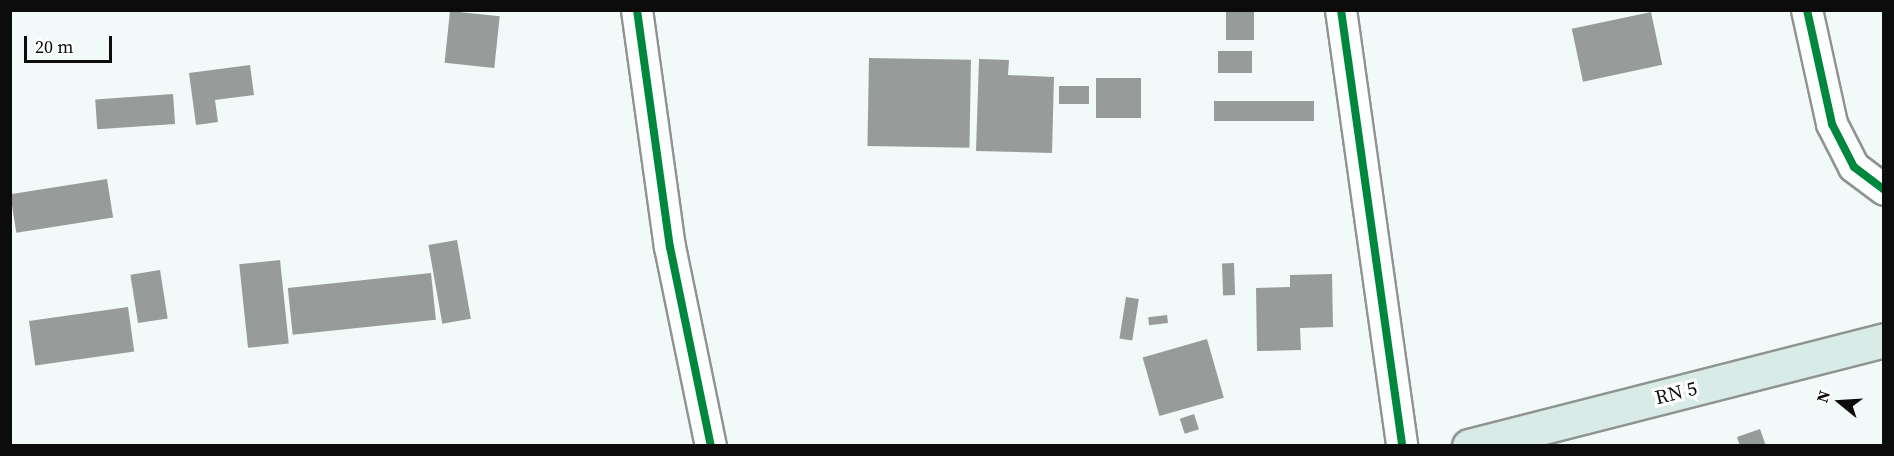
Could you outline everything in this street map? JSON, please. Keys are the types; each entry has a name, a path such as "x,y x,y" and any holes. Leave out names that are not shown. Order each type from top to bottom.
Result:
{"main road":[{"name":"RN 5","path":"1469,446 1883,342"}],"street":[{"path":"637,10 670,247 711,446"},
{"path":"1341,10 1402,446"},
{"path":"1807,10 1832,124 1854,167 1884,190"}],"building":[{"path":"1226,10 1254,10 1254,40 1226,40"},
{"path":"450,11 500,16 494,68 445,63"},
{"path":"1651,12 1662,65 1583,82 1572,29"},
{"path":"1218,51 1252,51 1252,73 1218,73"},
{"path":"869,58 971,60 969,148 867,146"},
{"path":"979,59 1009,60 1008,75 1054,77 1052,153 976,151"},
{"path":"250,65 254,95 215,100 218,122 196,125 189,73"},
{"path":"1096,78 1141,78 1141,118 1096,118"},
{"path":"1059,86 1089,86 1089,104 1059,104"},
{"path":"173,94 175,124 97,129 95,99"},
{"path":"1214,101 1314,101 1314,121 1214,121"},
{"path":"107,179 113,218 16,233 10,194"},
{"path":"457,240 471,319 442,324 428,245"},
{"path":"280,260 289,344 248,348 239,264"},
{"path":"1222,263 1234,263 1235,295 1223,295"},
{"path":"160,270 168,318 138,323 130,275"},
{"path":"431,273 436,320 293,335 288,288"},
{"path":"1332,274 1333,327 1300,328 1301,350 1257,351 1256,288 1290,287 1290,275"},
{"path":"1126,297 1139,299 1132,341 1119,338"},
{"path":"128,307 134,352 35,365 29,321"},
{"path":"1167,315 1168,323 1149,325 1148,317"},
{"path":"1207,339 1224,398 1159,416 1143,357"},
{"path":"1194,414 1199,429 1185,434 1180,419"},
{"path":"1760,429 1766,446 1740,446 1737,437"}],"cycle path":[{"path":"637,10 670,247 711,446"},
{"path":"1341,10 1402,446"},
{"path":"1807,10 1832,124 1854,167 1884,190"}]}
